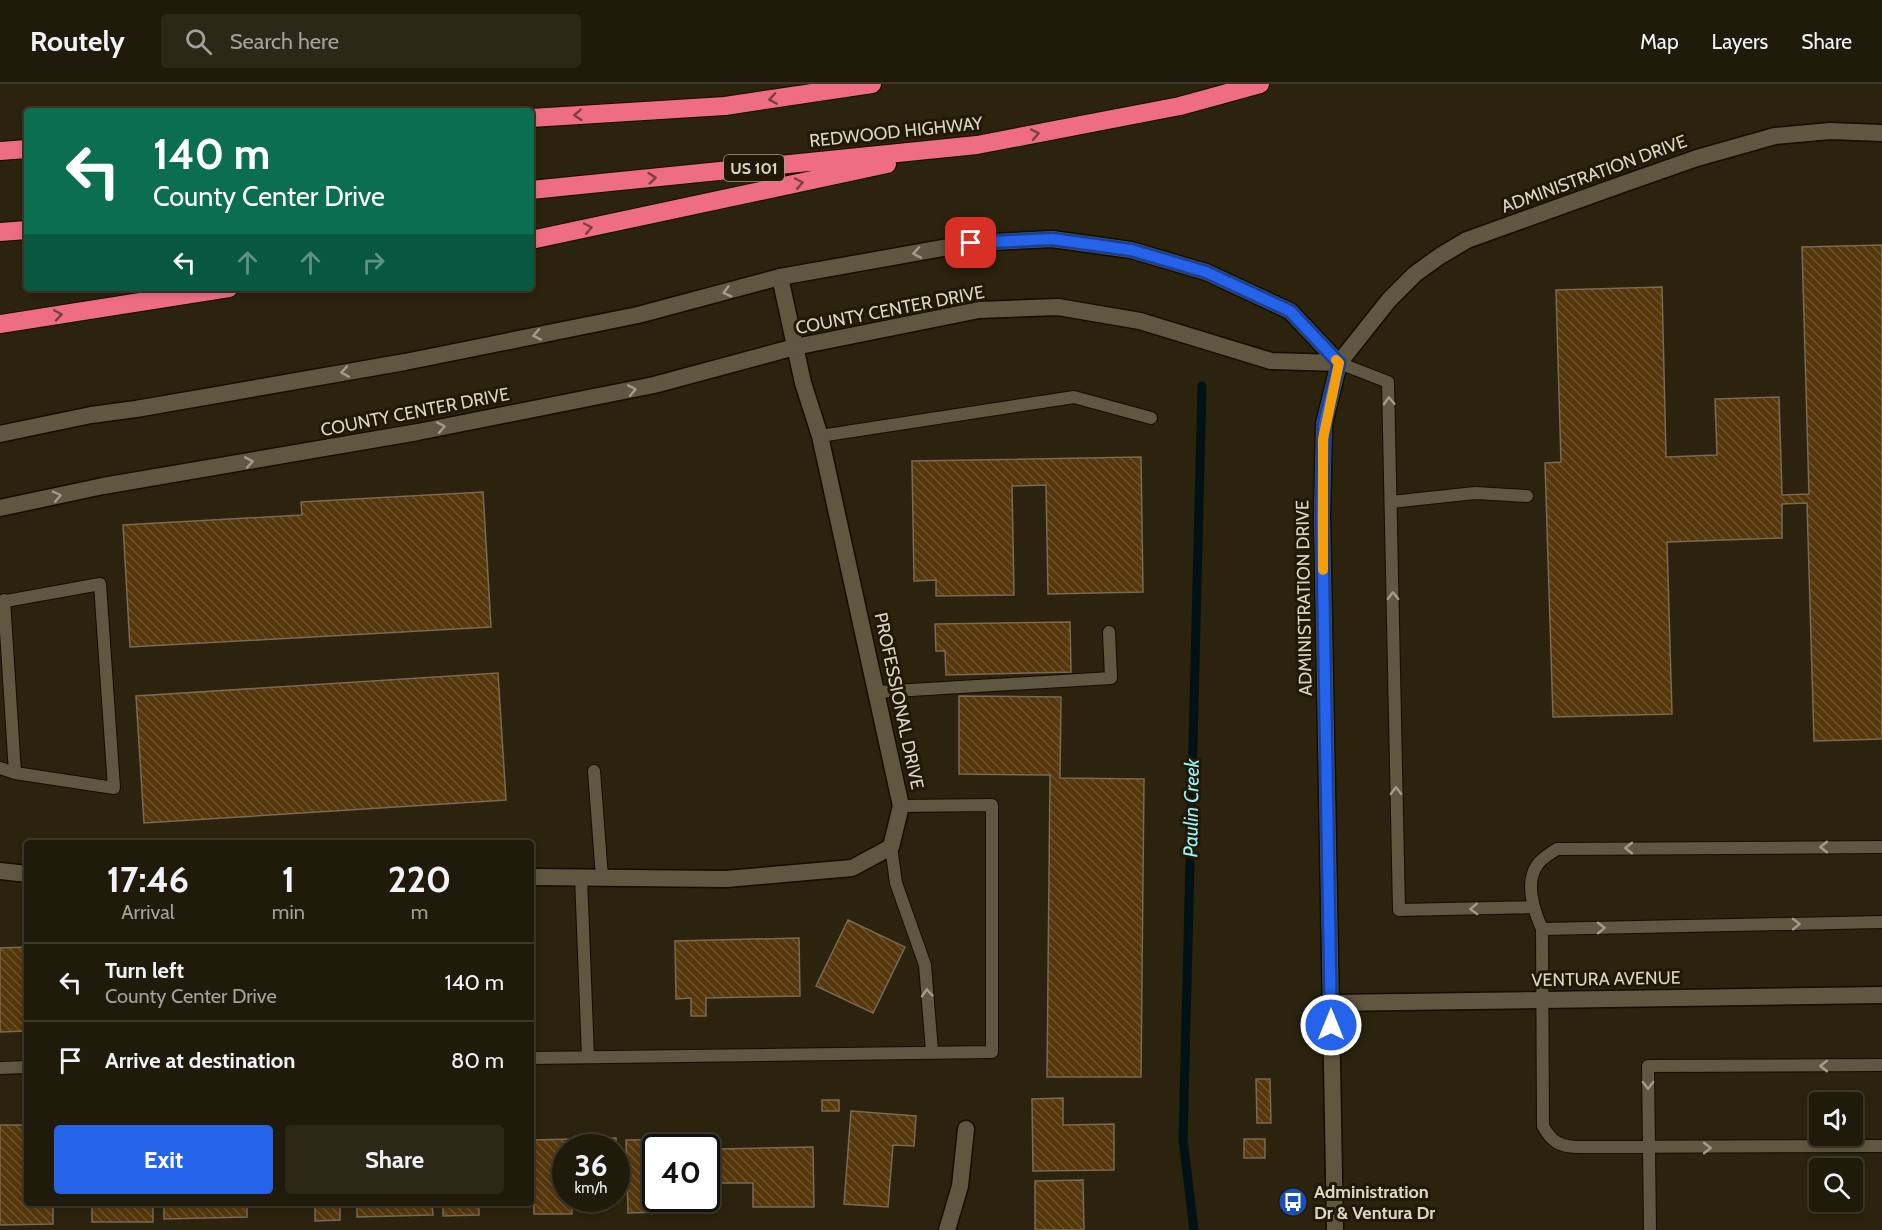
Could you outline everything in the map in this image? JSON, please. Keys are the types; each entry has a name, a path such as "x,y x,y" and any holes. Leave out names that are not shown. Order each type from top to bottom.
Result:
{"highway":[{"path":"534,118 725,106 872,84"},
{"name":"REDWOOD HIGHWAY","path":"534,190 977,145 1179,106 1260,84"},
{"path":"534,239 977,145"},
{"path":"0,151 24,149"},
{"path":"0,232 24,230"},
{"path":"0,324 211,291"}],"street":[{"name":"ADMINISTRATION DRIVE","path":"1335,1230 1322,516 1324,424 1339,363 1389,300 1414,274 1467,240 1697,158 1775,136 1830,131 1882,133"},
{"path":"0,434 91,415 405,362 638,315 780,277 971,243 1052,239 1131,250 1206,272 1290,311 1339,363"},
{"name":"PROFESSIONAL DRIVE","path":"780,277 795,347 820,436 878,692 901,806 891,847"},
{"name":"COUNTY CENTER DRIVE","path":"0,508 103,486 418,432 654,385 795,347 979,310 1059,307 1140,321 1271,361 1339,363"},
{"path":"534,877 726,879 852,868 891,847"},
{"path":"0,871 24,874"},
{"name":"VENTURA AVENUE","path":"1331,1003 1882,995"},
{"path":"947,1230 960,1186 966,1129"}],"lane":[{"path":"1339,363 1388,382 1399,910 1533,907"},
{"path":"820,436 1074,397 1151,418"},
{"path":"1391,502 1474,493 1527,496"},
{"path":"0,768 15,773 114,788 100,584 2,601 15,773"},
{"path":"878,692 1111,678 1109,632"},
{"path":"594,771 602,877"},
{"path":"534,1058 992,1052 992,805 901,806"},
{"path":"891,847 896,883 925,965 932,1051"},
{"path":"1882,847 1557,849 1537,864 1532,880 1533,907 1542,929 1543,1126 1550,1139 1565,1147 1882,1146"},
{"path":"581,877 588,1057"},
{"path":"1542,929 1882,922"},
{"path":"1650,1230 1648,1066 1882,1065"},
{"path":"0,1068 24,1067"}],"building":[{"path":"1882,245 1882,739 1814,741 1807,503 1782,504 1782,538 1667,542 1672,714 1553,717 1545,463 1561,462 1556,290 1662,287 1666,457 1717,455 1715,399 1779,397 1782,495 1809,494 1802,247"},
{"path":"1141,457 1143,592 1048,594 1046,485 1012,486 1014,595 936,596 936,580 914,581 912,461"},
{"path":"483,492 491,627 130,647 123,525 302,515 301,502"},
{"path":"1070,622 1071,672 946,675 945,651 936,651 935,624"},
{"path":"498,673 506,800 144,823 136,696"},
{"path":"959,696 1061,697 1060,778 1144,779 1141,1077 1047,1077 1050,775 959,774"},
{"path":"848,920 905,947 873,1013 816,986"},
{"path":"534,937 535,1033 534,1033"},
{"path":"799,938 800,996 706,998 706,1016 691,1016 691,998 676,999 675,941"},
{"path":"24,947 24,1031 0,1032 0,948"},
{"path":"1256,1079 1270,1079 1271,1123 1257,1123"},
{"path":"1063,1098 1063,1125 1114,1124 1114,1170 1033,1171 1032,1099"},
{"path":"822,1100 839,1100 839,1111 822,1111"},
{"path":"851,1111 916,1116 914,1146 893,1145 888,1207 844,1204"},
{"path":"0,1125 24,1125 24,1206 53,1206 53,1224 0,1225"},
{"path":"1244,1139 1265,1139 1265,1158 1244,1158"},
{"path":"534,1140 552,1140 552,1212 572,1212 572,1214 534,1214"},
{"path":"630,1140 642,1140 642,1212 664,1212 628,1213 630,1212"},
{"path":"813,1147 814,1207 753,1207 753,1183 721,1183 720,1149"},
{"path":"1083,1180 1084,1230 1035,1230 1035,1181"},
{"path":"92,1206 153,1206 153,1222 92,1222"},
{"path":"164,1206 247,1206 247,1217 164,1219"},
{"path":"315,1206 340,1206 340,1220 315,1221"},
{"path":"357,1206 432,1206 433,1215 357,1217"},
{"path":"443,1206 479,1206 479,1215 443,1216"}],"waterway":[{"name":"Paulin Creek","path":"1194,1230 1183,1140 1202,386"}],"slow traffic":[{"path":"1323,570 1323,439 1324,424 1339,363 1336,360"}],"place":[{"name":"Administration Dr & Ventura Dr","path":"1293,1202"}],"route":[{"path":"971,243 1052,239 1131,250 1206,272 1290,311 1339,363 1324,424 1322,516 1331,1025"}]}
